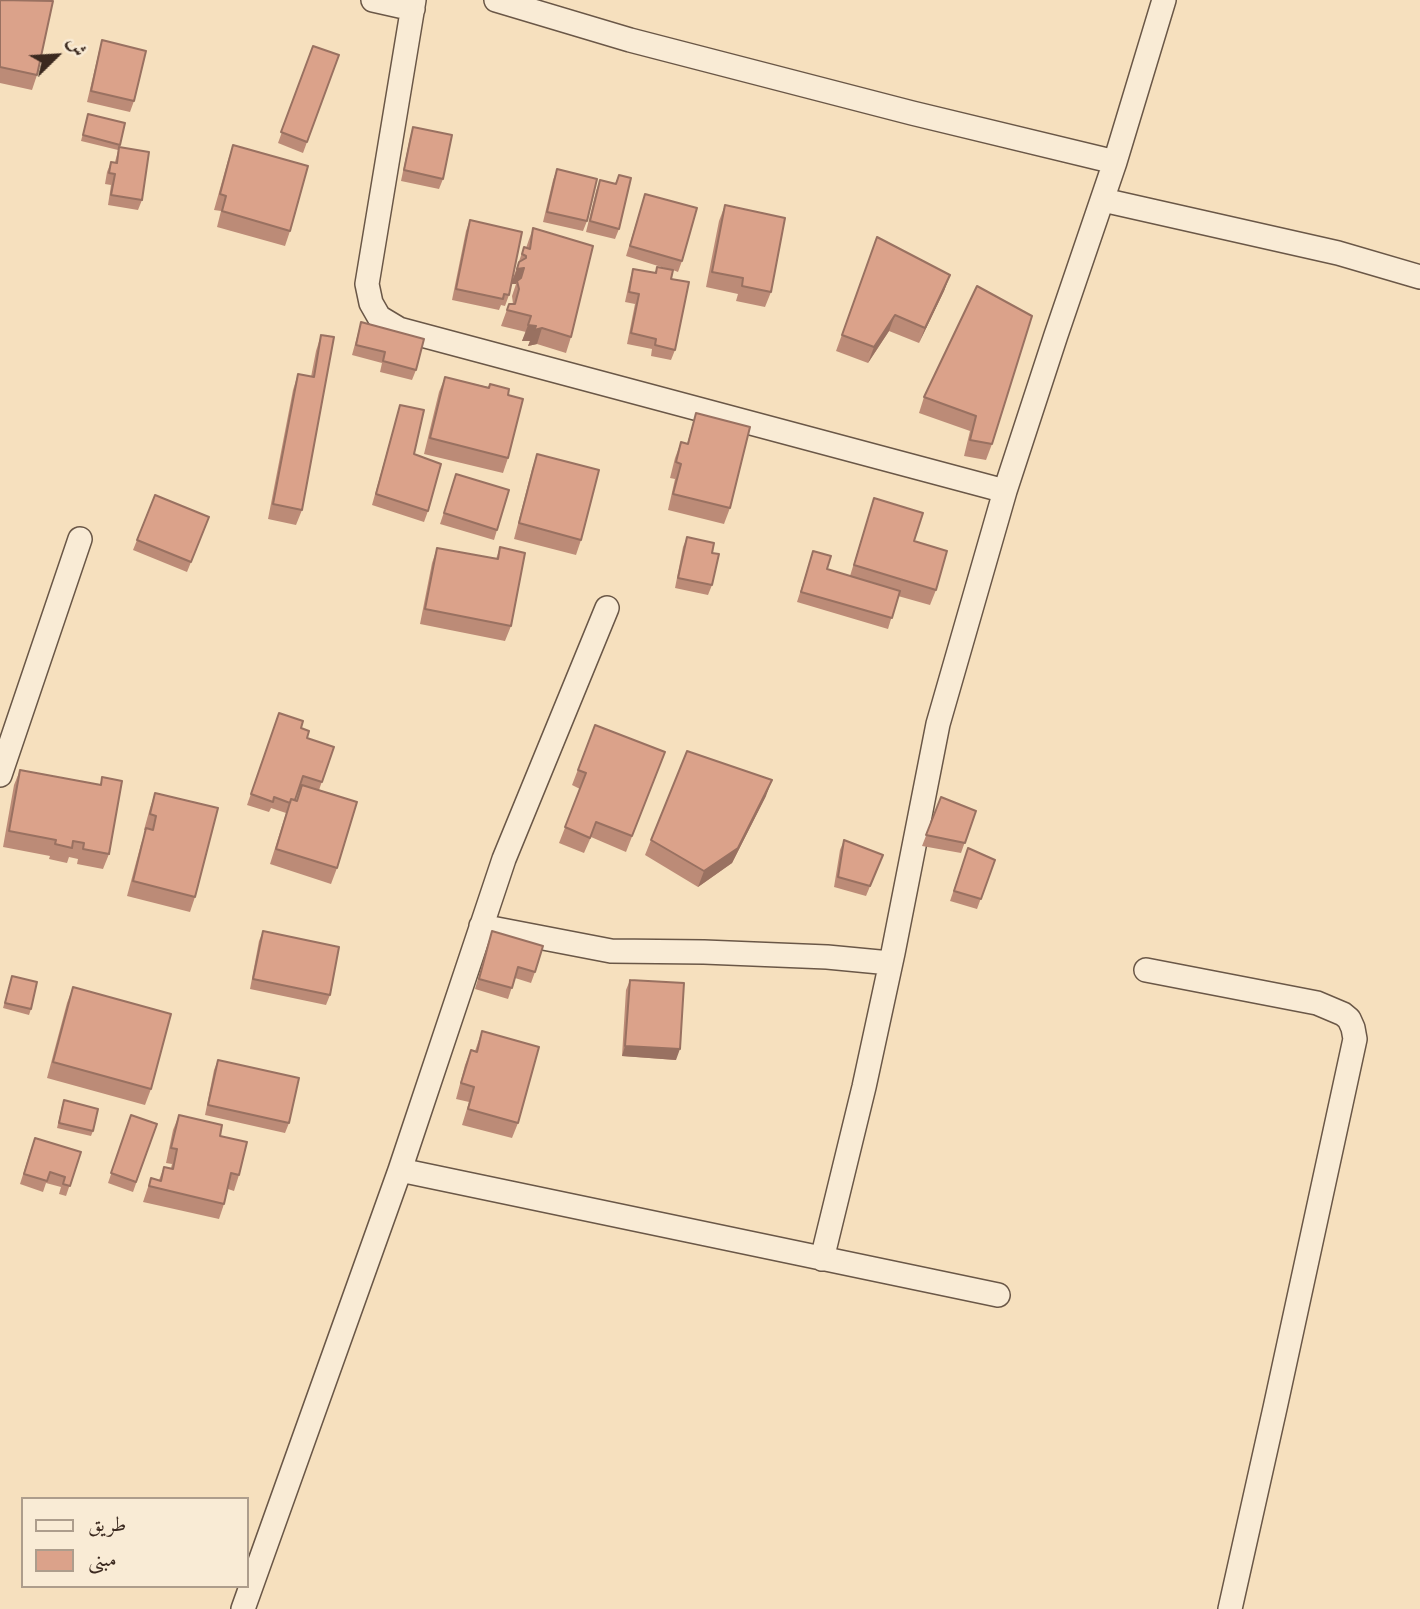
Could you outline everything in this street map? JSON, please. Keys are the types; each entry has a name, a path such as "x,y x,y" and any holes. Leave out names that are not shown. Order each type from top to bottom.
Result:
{"street":[{"path":"373,0 413,5 367,284 371,303 379,317 400,329 1005,491"},
{"path":"496,0 630,40 1115,162"},
{"path":"822,1259 864,1087 938,724 1005,491 1103,200 1164,0"},
{"path":"1103,200 1338,253 1420,277"},
{"path":"0,775 80,539"},
{"path":"243,1609 400,1170 504,859 607,608"},
{"path":"481,926 611,951 827,957 890,963"},
{"path":"1146,970 1317,1003 1349,1019 1355,1040 1230,1609"},
{"path":"400,1170 998,1296"}],"building":[{"path":"0,0 53,1 37,75 0,67"},
{"path":"102,40 146,51 134,101 91,91"},
{"path":"313,46 339,55 307,142 281,132"},
{"path":"88,114 125,123 120,145 83,135"},
{"path":"413,127 452,135 443,179 404,170"},
{"path":"233,145 308,166 290,231 222,211 226,196 220,194"},
{"path":"119,147 149,152 142,200 111,195 115,174 109,173 111,162 117,163"},
{"path":"557,169 597,179 587,221 547,212"},
{"path":"619,175 631,178 619,229 590,221 600,180 616,184"},
{"path":"645,194 697,208 682,261 630,246"},
{"path":"725,205 785,218 771,292 742,286 743,278 712,272"},
{"path":"470,220 522,232 509,295 504,294 503,299 456,289"},
{"path":"533,228 593,246 571,337 542,328 534,330 536,326 528,325 531,316 507,310 509,304 515,304 519,289 517,281 524,268 517,269 519,262 526,258 522,254 524,247 530,249"},
{"path":"877,237 950,275 925,328 895,315 874,347 842,335"},
{"path":"657,267 673,270 671,279 689,282 675,350 655,345 656,339 631,333 639,294 629,292 633,269 656,273"},
{"path":"977,286 1032,316 992,444 970,440 976,416 924,397"},
{"path":"361,322 424,339 416,370 383,361 385,352 356,345"},
{"path":"321,335 334,337 302,510 273,504 298,374 314,377"},
{"path":"445,377 489,388 490,384 509,389 508,395 523,399 508,458 430,438"},
{"path":"400,405 424,410 414,454 441,464 428,511 376,494"},
{"path":"696,413 750,427 730,508 673,494 681,464 676,462 681,442 688,444"},
{"path":"537,454 599,470 581,540 519,523"},
{"path":"456,474 509,490 497,530 444,513"},
{"path":"155,495 209,517 191,562 137,540"},
{"path":"874,498 923,513 914,541 947,551 936,590 854,565"},
{"path":"687,537 714,543 712,553 719,554 712,585 678,578"},
{"path":"500,547 525,553 511,626 425,609 437,548 498,559"},
{"path":"813,551 831,556 827,569 900,591 892,618 801,592"},
{"path":"279,713 303,721 301,728 309,731 307,738 334,747 322,782 303,776 295,800 291,799 290,803 274,797 273,802 251,794"},
{"path":"595,725 665,752 632,836 596,822 590,838 565,827 586,773 578,770"},
{"path":"687,751 772,780 738,848 704,871 651,840"},
{"path":"20,770 101,785 102,777 122,781 109,854 83,849 84,843 73,841 72,848 55,844 56,840 9,831"},
{"path":"302,785 357,802 337,868 276,849 291,799 297,801"},
{"path":"155,793 218,808 195,897 133,881 146,828 153,830 156,816 150,814"},
{"path":"941,797 976,811 965,843 926,835"},
{"path":"844,840 883,855 870,886 838,877"},
{"path":"968,848 995,860 981,899 954,891"},
{"path":"263,931 339,947 330,995 253,979"},
{"path":"492,931 543,946 535,972 518,967 512,988 479,979"},
{"path":"12,976 37,982 31,1009 5,1003"},
{"path":"630,980 684,983 680,1049 625,1046"},
{"path":"73,987 171,1014 151,1089 53,1062"},
{"path":"482,1031 539,1047 518,1123 468,1109 474,1087 461,1083 471,1050 477,1052"},
{"path":"218,1060 299,1078 289,1123 208,1105"},
{"path":"64,1100 98,1109 93,1131 59,1123"},
{"path":"131,1115 157,1124 136,1182 111,1173"},
{"path":"179,1115 222,1125 220,1136 247,1142 239,1175 231,1173 224,1204 149,1186 151,1178 161,1181 164,1167 173,1169 177,1149 171,1148"},
{"path":"35,1138 81,1152 70,1186 63,1184 65,1177 50,1172 47,1181 24,1174"}]}
